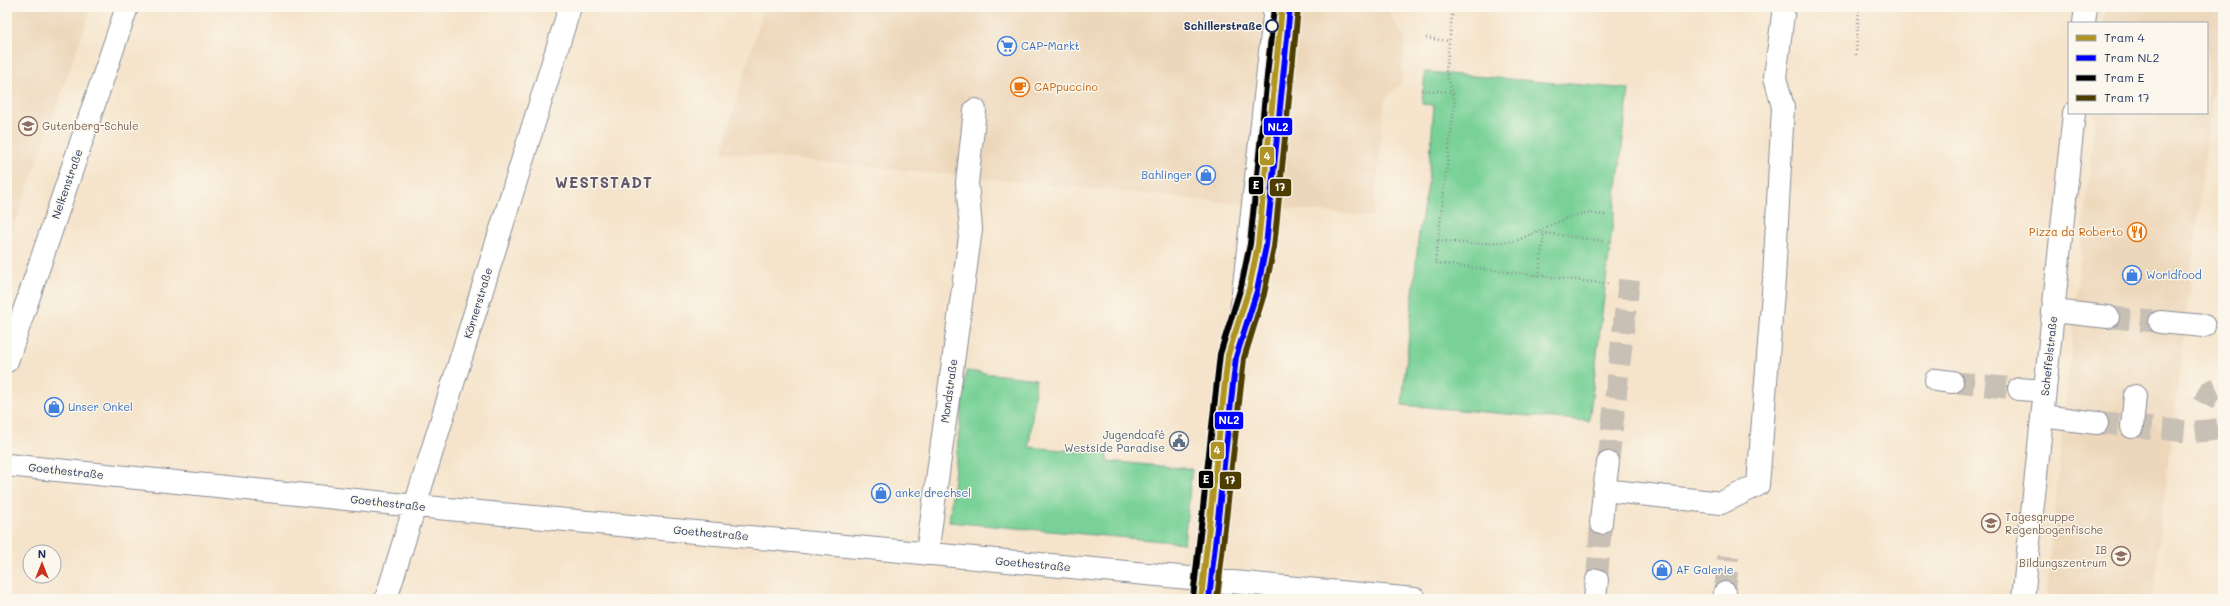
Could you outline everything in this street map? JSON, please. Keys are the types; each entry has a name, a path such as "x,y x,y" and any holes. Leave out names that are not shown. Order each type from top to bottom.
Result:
{"street":[{"name":"Nelkenstraße","path":"7,361 127,7"},
{"name":"Körnerstraße","path":"386,599 570,7"},
{"path":"1210,589 1274,7"},
{"path":"1604,490 1720,503 1758,485 1774,279 1783,107 1775,77 1784,7"},
{"path":"2084,22 2086,7"},
{"name":"Mondstraße","path":"928,554 971,229 967,183 975,110"},
{"name":"Scheffelstraße","path":"2022,599 2074,114"},
{"path":"2053,311 2108,317"},
{"path":"2160,322 2204,326"},
{"path":"2018,389 2045,391"},
{"path":"2132,427 2135,396"},
{"path":"2042,416 2097,423"},
{"path":"1601,523 1608,463"},
{"name":"Goethestraße","path":"7,465 416,506 928,554 1210,589 1415,599"}],"path":[{"path":"1453,7 1446,71 1455,101 1435,263 1608,284"},
{"path":"1856,55 1859,7"},
{"path":"1426,38 1449,41"},
{"path":"1421,90 1452,92"},
{"path":"1438,240 1469,244 1493,244 1516,241 1569,217 1586,213 1606,215"},
{"path":"1538,232 1603,241 1603,239"},
{"path":"1539,276 1544,233"}],"shaded area":[{"name":"Gutenberg-Schule","path":"7,7 92,7 7,246"},
{"path":"764,7 1391,7 1390,15 1405,39 1401,83 1385,99 1373,217 722,152"},
{"path":"2106,7 2223,7 2152,599 2046,599 2095,114 2208,114 2208,22 2104,22"}],"green space":[{"path":"1425,72 1629,89 1589,421 1402,405 1419,232 1428,184 1434,105 1422,104"},
{"path":"966,371 1036,379 1029,447 1107,454 1107,461 1192,469 1184,543 949,522"}],"tunnel":[{"path":"1608,463 1629,280"},
{"path":"2108,317 2160,322"},
{"path":"1952,382 2019,389"},
{"path":"2203,404 2210,391 2223,386"},
{"path":"2097,423 2193,432 2223,429"},
{"path":"1597,580 1601,523"},
{"path":"1725,593 1728,556"}],"tram line":[{"name":"E","path":"1193,598 1220,354 1241,287 1250,244 1274,7"},
{"name":"4","path":"1201,599 1228,355 1249,289 1258,245 1282,7"},
{"name":"NL2","path":"1209,599 1236,357 1257,291 1266,246 1290,8"},
{"name":"17","path":"1217,599 1244,358 1264,294 1274,247 1298,9"}],"place":[{"name":"Schillerstraße","path":"1272,26"},
{"name":"CAP-Markt","path":"1007,46"},
{"name":"CAPpuccino","path":"1020,87"},
{"name":"Gutenberg-Schule","path":"28,126"},
{"name":"Bahlinger","path":"1206,175"},
{"name":"Pizza da Roberto","path":"2137,232"},
{"name":"Worldfood","path":"2132,275"},
{"name":"Unser Onkel","path":"54,407"},
{"name":"Jugendcafé Westside Paradise","path":"1179,441"},
{"name":"anke drechsel","path":"881,493"},
{"name":"Tagesgruppe Regenbogenfische","path":"1991,523"},
{"name":"IB Bildungszentrum","path":"2121,556"},
{"name":"AF Galerie","path":"1662,570"}],"district":[{"name":"WESTSTADT","path":"604,183"}]}
